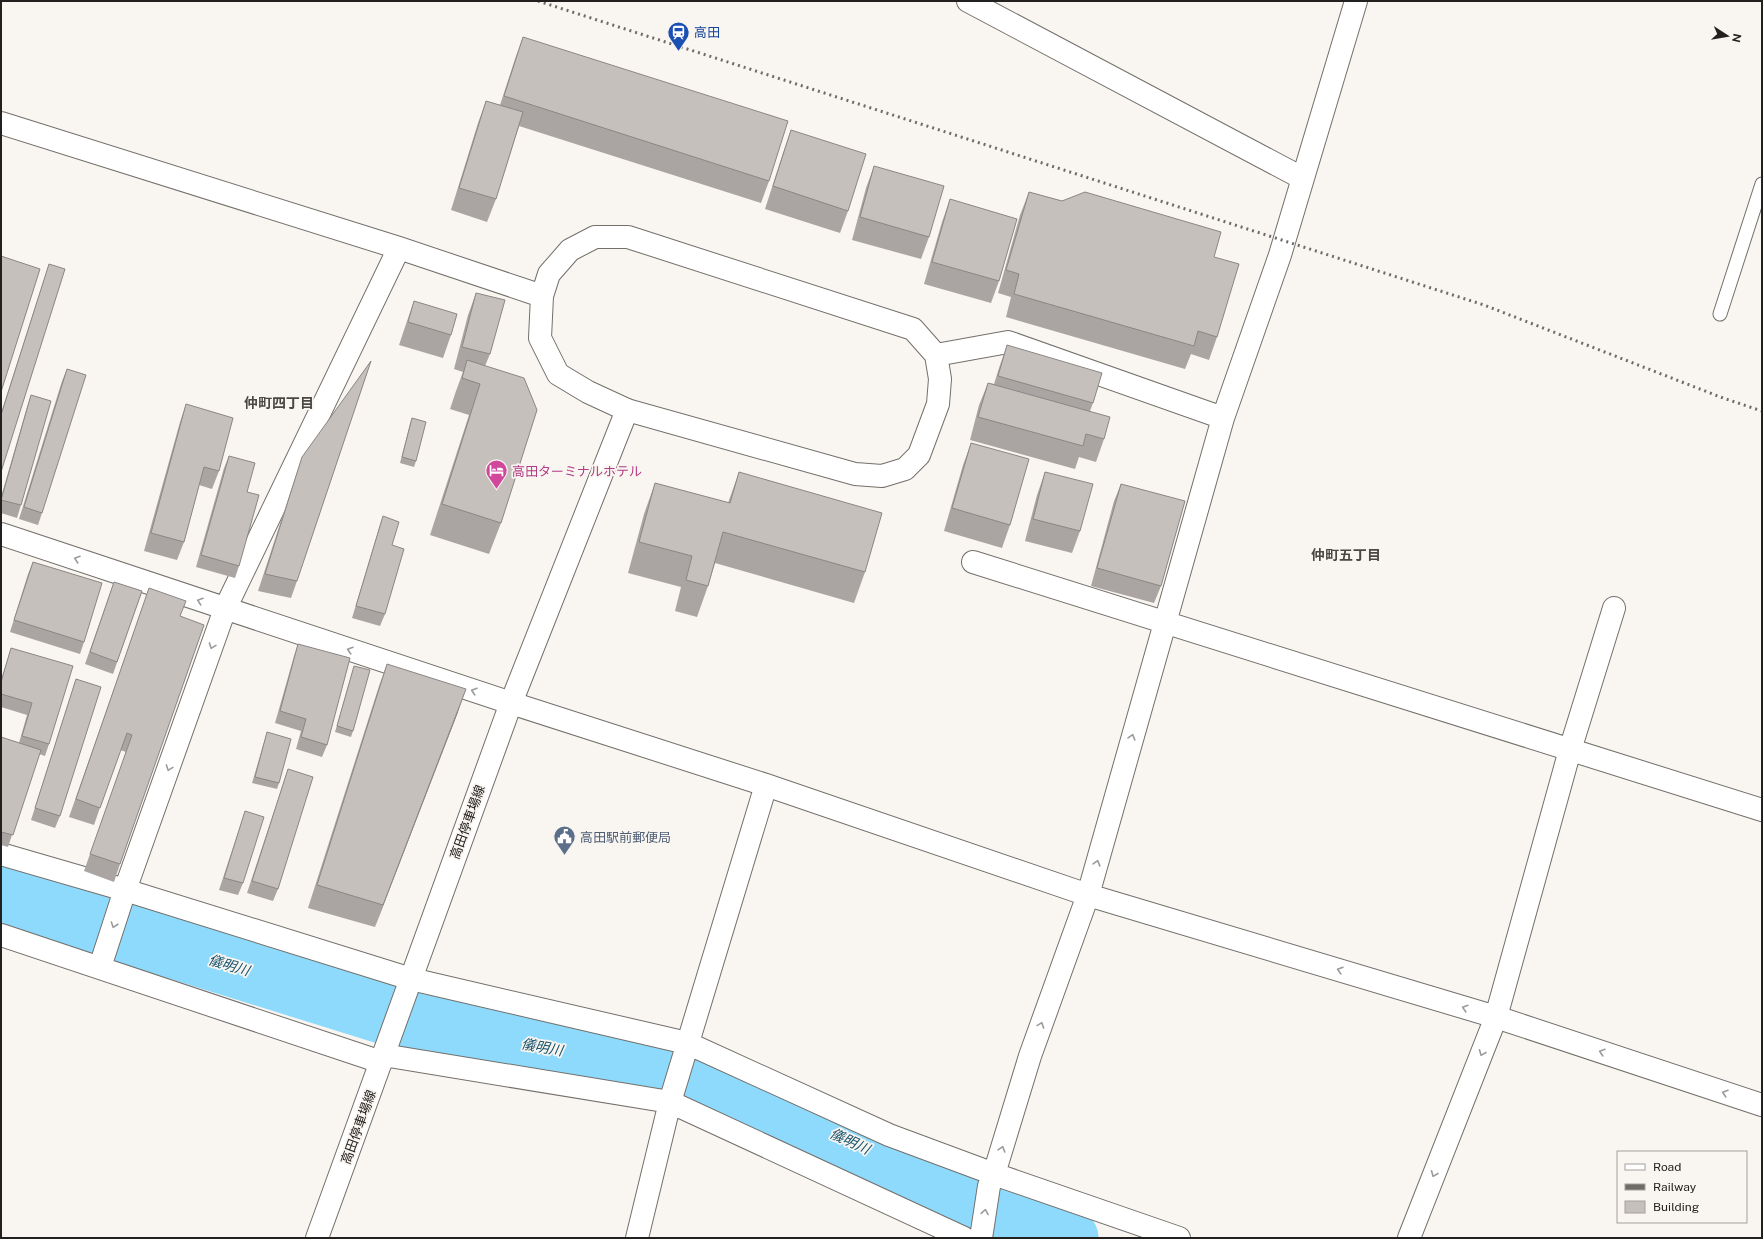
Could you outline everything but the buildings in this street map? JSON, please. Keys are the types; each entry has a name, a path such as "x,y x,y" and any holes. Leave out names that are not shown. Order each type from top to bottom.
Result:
{"street":[{"path":"968,1 1302,178"},
{"path":"981,1238 992,1180 1030,1056 1088,895 1223,418 1280,255 1356,1"},
{"path":"1,123 399,248 542,296"},
{"path":"595,237 628,237 913,329 936,355 940,379 938,404 919,455 905,469 882,476 855,474 627,410 588,392 558,374 540,338 542,296 549,274 570,250 595,237"},
{"path":"102,959 225,609 399,248"},
{"path":"936,355 1008,342 1223,418"},
{"name":"高田停車場線","path":"317,1238 384,1054 402,999 411,979 511,703 627,410"},
{"path":"1,534 511,703 766,785 1088,895 1496,1017 1762,1105"},
{"path":"973,562 1762,810"},
{"path":"1409,1238 1496,1017 1570,750 1614,608"},
{"path":"637,1238 670,1102 766,785"},
{"path":"1,854 124,895 411,979 688,1043 889,1135 992,1180 1179,1238"},
{"path":"1,935 102,959 384,1054 670,1102 964,1238"}],"lane":[{"path":"1720,314 1762,184"}],"waterway":[{"name":"儀明川","path":"1,894 417,1024 714,1078 1032,1226 1068,1238"}],"railway":[{"path":"538,1 1484,305 1723,398 1762,411"}],"place":[{"name":"高田","path":"678,52"},
{"name":"高田ターミナルホテル","path":"497,490"},
{"name":"高田駅前郵便局","path":"565,856"}],"district":[{"name":"仲町四丁目","path":"279,403"},
{"name":"仲町五丁目","path":"1346,555"}]}
